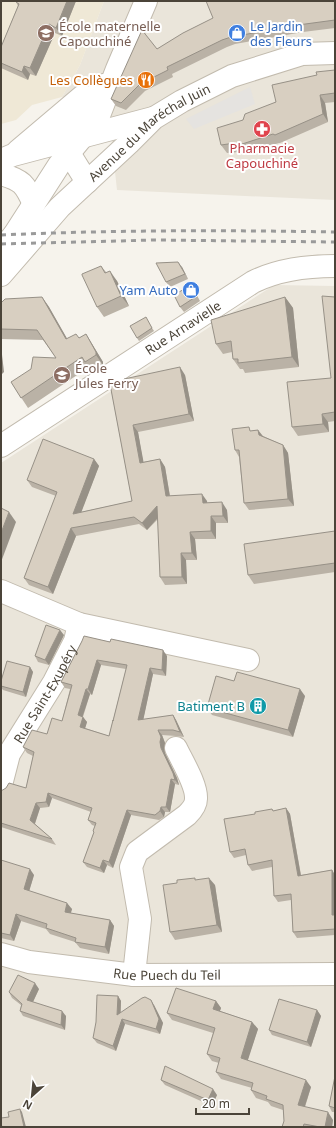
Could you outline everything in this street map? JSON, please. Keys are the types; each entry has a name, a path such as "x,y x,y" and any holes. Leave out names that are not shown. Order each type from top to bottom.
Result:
{"street":[{"path":"8,242 72,144 98,118 146,1"},
{"name":"Avenue du Maréchal Juin","path":"1,274 60,207 154,118 232,76 302,54 335,53"},
{"path":"7,157 117,69"},
{"path":"7,157 72,144 154,118"},
{"path":"8,242 59,195 87,182 72,144"},
{"path":"1,174 14,178 22,183 28,191 34,204"},
{"name":"Rue Arnavielle","path":"1,446 253,282 270,274 297,268 335,266"},
{"path":"1,591 79,624 248,660"},
{"name":"Rue Saint-Exupéry","path":"1,785 9,754 57,675 75,641 79,624"},
{"path":"134,975 140,919 131,867 137,852 187,815 193,809 196,799 195,786 176,748"},
{"name":"Rue Puech du Teil","path":"1,954 29,962 134,975 335,974"}],"shaded area":[{"name":"École maternelle Capouchiné","path":"1,1 104,1 80,65 62,97 32,105 16,120 1,124"},
{"path":"104,1 335,1 335,200 117,190 111,135 62,97 80,65"},
{"path":"250,87 255,104 194,129 186,119"},
{"path":"274,285 335,286 335,1127 1,1127 1,463"}],"building":[{"path":"16,1 67,1 56,28 49,24 30,68 24,66 22,72 1,63 1,47 19,4"},
{"path":"206,1 335,1 335,20 298,25 231,37 222,40 167,67 168,70 140,84 121,103 111,99 142,30 157,49 183,33 213,18"},
{"path":"335,70 335,93 320,95 323,114 275,135 273,134 236,146 235,143 221,145 217,128 243,120 245,114 276,102 272,85 317,75 316,72"},
{"path":"178,262 185,274 166,282 156,263"},
{"path":"101,266 105,273 110,271 121,296 97,307 82,274"},
{"path":"191,285 197,296 180,307 174,295"},
{"path":"322,296 335,297 335,412 322,414 323,424 292,427 287,382 331,378"},
{"path":"42,297 66,339 76,334 79,338 86,334 96,352 96,355 85,362 82,357 21,398 11,382 31,369 33,357 56,358 37,330 1,329 1,303 5,299"},
{"path":"285,297 292,357 238,363 238,359 233,359 231,341 216,344 211,320"},
{"path":"146,317 152,328 137,338 130,326"},
{"path":"180,367 189,414 133,425 140,463 160,459 166,496 202,494 203,503 222,502 223,516 211,516 211,531 190,532 192,553 181,553 182,577 160,577 157,506 142,523 134,517 71,528 48,587 24,578 57,492 27,480 43,439 94,459 73,514 132,501 110,384 124,382 124,379"},
{"path":"249,427 250,431 258,430 259,435 283,445 288,499 244,503 239,450 235,450 232,429"},
{"path":"1,508 9,512 1,533"},
{"path":"335,531 335,563 248,575 244,544"},
{"path":"46,625 60,630 45,660 35,656"},
{"path":"84,636 110,642 111,639 163,650 162,670 150,668 138,720 173,715 180,732 173,730 158,730 161,737 161,748 175,780 171,779 166,807 161,807 160,811 155,815 127,810 109,862 103,860 100,868 83,862 96,823 88,820 92,808 48,793 46,802 36,803 30,820 52,839 1,823 1,791 6,788 9,783 26,788 34,752 23,747 32,730 47,734 52,718 62,721 72,685 61,682","holes":["97,660 127,665 109,736 80,727 83,717 78,715"]},
{"path":"7,661 30,667 23,692 1,686"},
{"name":"Batiment B","path":"237,672 300,689 288,730 207,708 216,676 234,681"},
{"path":"286,808 298,876 332,870 332,915 335,915 335,929 293,932 291,894 274,896 272,860 248,865 245,849 230,852 224,819 255,814 255,812 272,809 273,811"},
{"path":"1,860 30,869 24,889 67,903 65,912 110,920 105,947 75,942 76,938 46,928 47,924 16,914 10,935 1,933"},
{"path":"195,878 195,880 209,878 217,925 170,932 163,885 177,883 177,880"},
{"path":"18,975 35,983 27,1000 62,1011 61,1025 20,1011 22,1004 9,992"},
{"path":"176,988 216,1001 213,1009 252,1022 241,1058 306,1080 298,1105 328,1112 325,1127 304,1124 303,1127 282,1127 284,1121 283,1105 266,1099 267,1096 251,1090 253,1083 216,1072 220,1058 207,1054 215,1028 167,1013"},
{"path":"97,995 118,996 117,1015 142,998 145,997 151,1000 159,1019 156,1029 122,1019 113,1046 93,1038 96,1022"},
{"path":"279,999 317,1010 307,1042 269,1030"},
{"path":"165,1066 213,1089 208,1100 161,1080"},
{"path":"335,1076 335,1108 329,1106"},
{"path":"20,1109 24,1127 1,1126 1,1118 9,1117 8,1112"}],"railway":[{"path":"1,235 168,231 335,232"},
{"path":"1,244 155,240 335,242"}],"place":[{"name":"École maternelle Capouchiné","path":"46,33"},
{"name":"Le Jardin des Fleurs","path":"237,33"},
{"name":"Les Collègues","path":"146,80"},
{"name":"Pharmacie Capouchiné","path":"262,129"},
{"name":"Yam Auto","path":"191,290"},
{"name":"École Jules Ferry","path":"62,375"},
{"name":"Batiment B","path":"258,706"}]}
